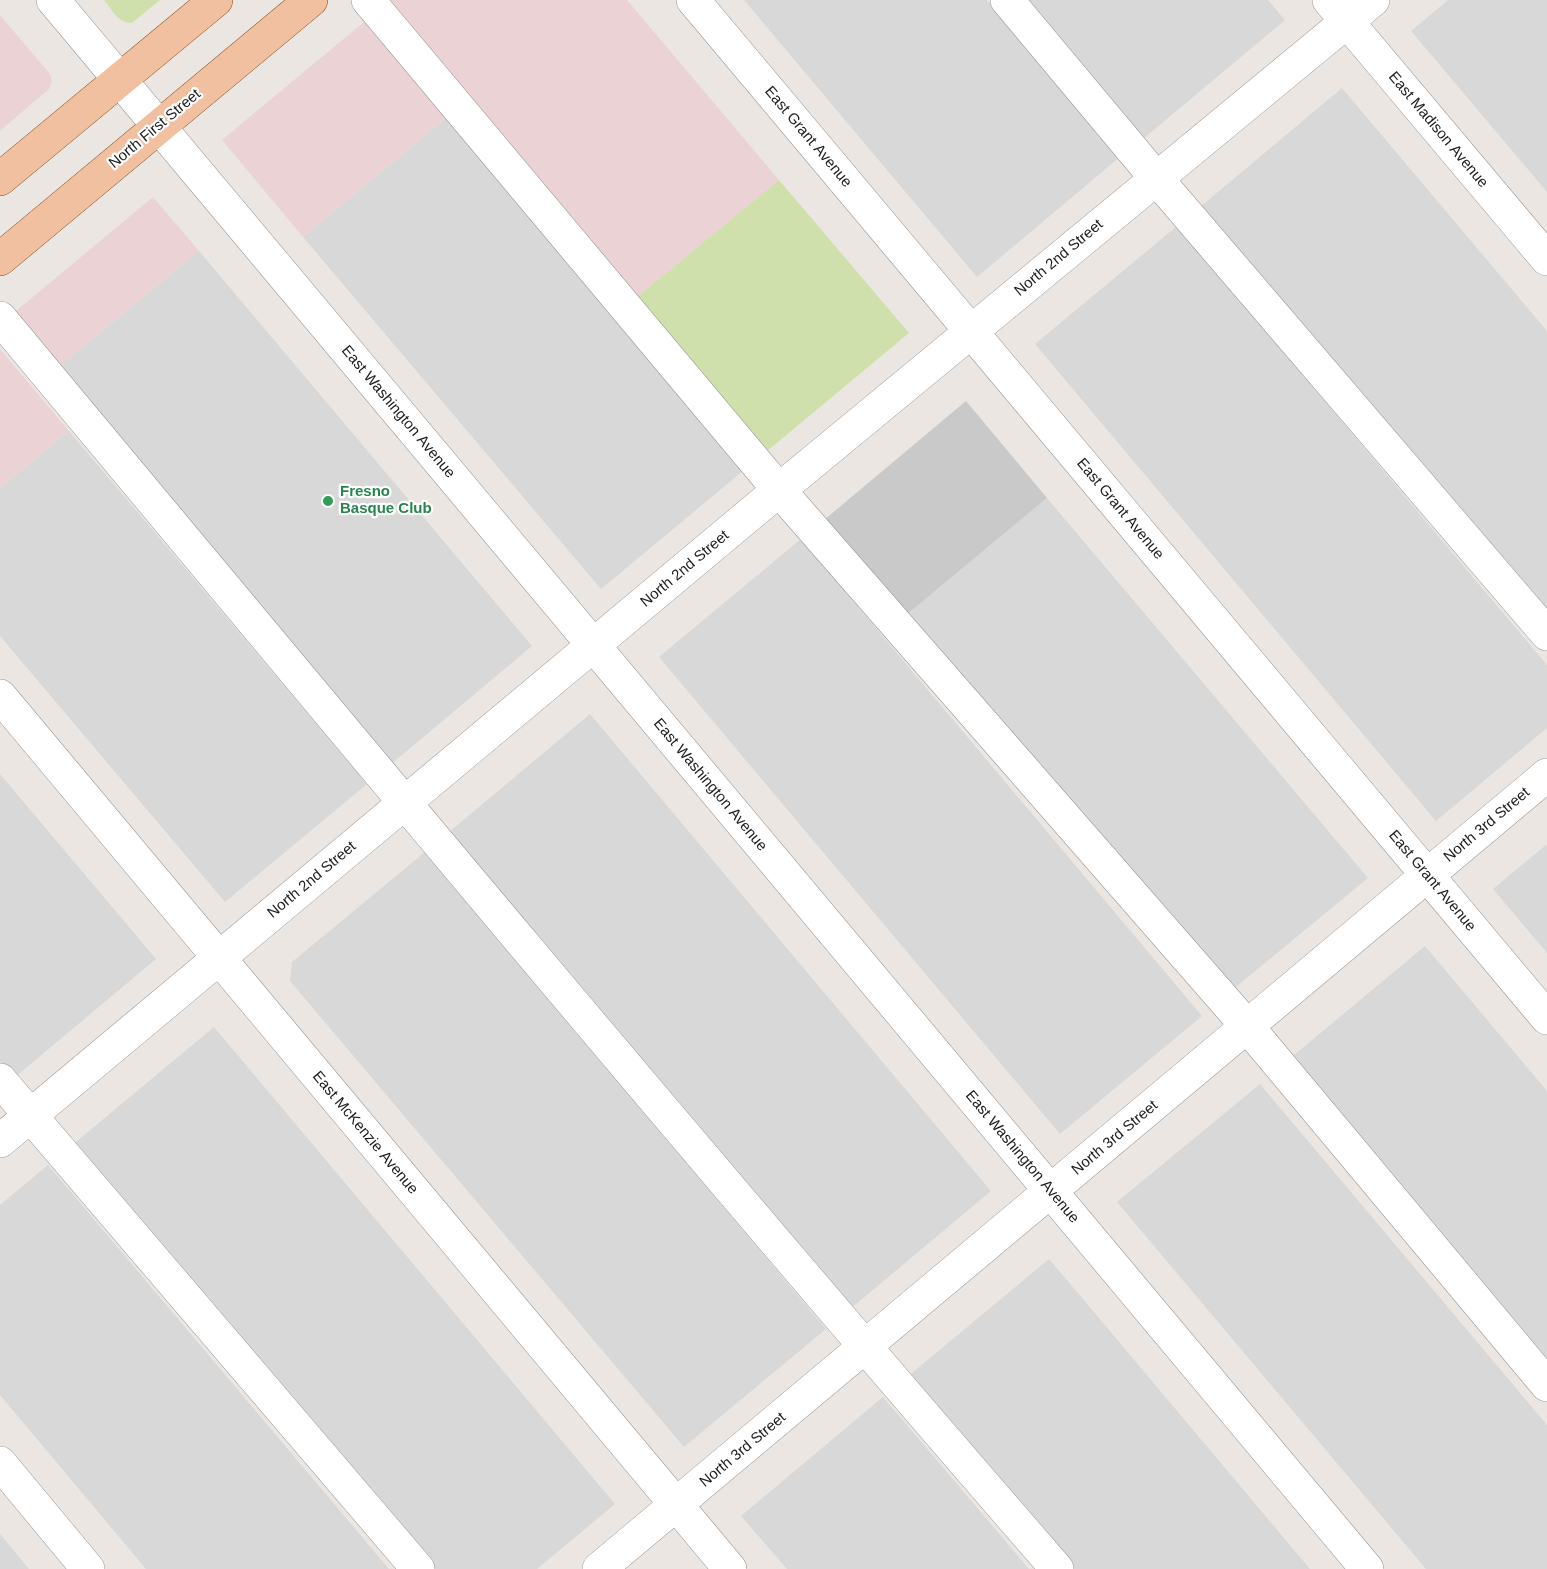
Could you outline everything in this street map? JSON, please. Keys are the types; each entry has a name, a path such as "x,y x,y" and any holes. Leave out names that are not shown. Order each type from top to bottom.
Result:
{"main road":[{"path":"0,179 216,0"},
{"name":"North First Street","path":"0,258 311,0"}],"street":[{"name":"East Washington Avenue","path":"53,0 1367,1569"},
{"path":"368,0 779,490 1248,1026 1547,1385"},
{"name":"East Grant Avenue","path":"693,0 1547,1018"},
{"path":"1006,0 1547,634"},
{"name":"North 2nd Street","path":"0,1141 404,802 1156,178 1338,11 1373,0"},
{"name":"East Madison Avenue","path":"1338,11 1547,259"},
{"path":"0,318 404,802 865,1348 1057,1569"},
{"name":"East McKenzie Avenue","path":"0,696 730,1569"},
{"name":"North 3rd Street","path":"599,1569 1547,775"},
{"path":"0,1080 418,1569"},
{"path":"0,1463 88,1569"}],"shaded area":[{"path":"391,0 627,0 779,180 636,298 387,3"},
{"path":"744,0 987,0 1120,157 977,277"},
{"path":"1026,0 1268,0 1285,20 1143,139"},
{"path":"1448,0 1547,0 1547,192 1411,31"},
{"path":"0,15 50,74 52,81 49,89 0,131"},
{"path":"364,22 446,118 303,237 222,140"},
{"path":"1342,88 1547,331 1547,619 1200,207"},
{"path":"446,118 743,471 601,589 303,237"},
{"path":"153,197 199,251 56,369 10,316"},
{"path":"1177,226 1547,665 1547,728 1436,821 1035,344"},
{"path":"199,251 532,646 390,765 56,369"},
{"path":"0,349 69,431 0,488"},
{"path":"966,401 1047,498 905,616 824,520"},
{"path":"69,431 367,784 225,902 0,636 0,488"},
{"path":"1047,498 1368,878 1225,996 905,616"},
{"path":"801,539 1202,1016 1060,1134 659,657"},
{"path":"590,714 991,1191 849,1310 448,833"},
{"path":"0,774 156,959 14,1078 0,1062"},
{"path":"1547,844 1547,953 1493,889"},
{"path":"425,852 826,1329 684,1447 290,981 292,962"},
{"path":"1425,946 1547,1091 1547,1378 1282,1065"},
{"path":"214,1027 615,1504 537,1569 428,1569 71,1146"},
{"path":"1260,1084 1547,1425 1547,1569 1426,1569 1117,1202"},
{"path":"48,1165 389,1569 146,1569 0,1395 0,1205"},
{"path":"1049,1259 1310,1569 1067,1569 906,1378"},
{"path":"883,1397 1029,1569 787,1569 741,1516"},
{"path":"0,1534 29,1569 0,1569"}],"green space":[{"path":"104,0 160,0 132,23 119,18"},
{"path":"779,180 909,333 766,452 636,298"}],"place":[{"name":"Fresno Basque Club","path":"328,501"}]}
